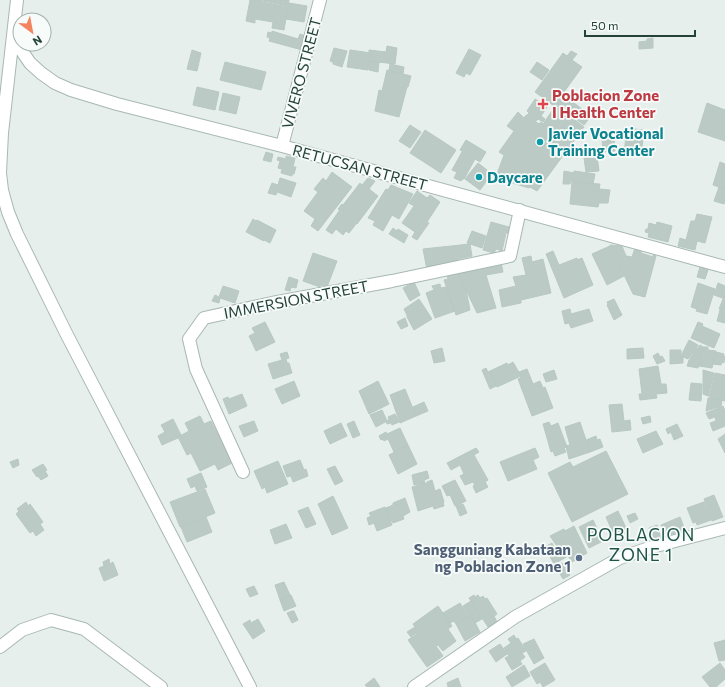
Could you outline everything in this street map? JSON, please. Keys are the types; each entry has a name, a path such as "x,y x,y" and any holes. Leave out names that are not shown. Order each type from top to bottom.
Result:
{"street":[{"path":"16,12 17,0"},
{"name":"VIVERO STREET","path":"282,146 320,0"},
{"path":"12,47 2,133 0,173 2,190 8,212 17,234 67,335 250,687"},
{"name":"RETUCSAN STREET","path":"23,52 41,73 55,83 71,90 124,106 282,146 725,267"},
{"name":"IMMERSION STREET","path":"243,472 196,369 189,339 204,318 510,256 520,210"},
{"path":"414,687 515,617 620,558 652,547 725,528"},
{"path":"0,647 22,630 51,620 84,628 161,687"}],"building":[{"path":"250,0 262,0 262,2 288,7 284,30 272,28 273,22 255,19 255,23 246,21"},
{"path":"263,0 289,0 288,6"},
{"path":"289,3 307,6 304,22 286,19"},
{"path":"272,31 298,39 300,34 306,36 302,50 269,41 270,38 267,37 268,32 272,33"},
{"path":"653,38 653,48 639,49 639,42 647,41 647,39"},
{"path":"387,46 397,48 395,64 370,61 371,53 369,50 386,52"},
{"path":"334,48 347,51 342,67 333,64 333,62 330,61"},
{"path":"469,49 481,55 470,75 466,73 464,77 456,73"},
{"path":"192,50 201,53 197,71 187,69"},
{"path":"350,50 371,53 368,70 347,67"},
{"path":"571,51 577,54 572,60 582,67 554,106 535,92 563,53 567,56"},
{"path":"370,61 379,62 378,72 369,70"},
{"path":"225,62 266,72 261,90 220,80"},
{"path":"537,62 549,70 542,80 530,72"},
{"path":"390,64 404,67 403,74 389,70"},
{"path":"387,70 411,76 399,117 375,111 379,90 382,91"},
{"path":"197,87 219,92 215,110 193,105"},
{"path":"223,93 240,97 236,114 219,110"},
{"path":"562,96 568,100 569,99 591,116 584,125 556,104"},
{"path":"535,99 547,107 541,116 545,119 543,122 538,119 536,121 527,115 529,113 527,111"},
{"path":"707,103 725,110 725,141 698,132"},
{"name":"Javier Vocational Training Center","path":"556,105 584,127 537,191 530,187 529,188 509,182 510,177 497,174 504,155 499,152 514,131 507,126 518,112 524,118 526,115 539,124 541,122 543,124"},
{"path":"410,125 421,132 410,148 399,141"},
{"path":"635,129 643,130 644,132 641,155 624,154 626,136 634,137"},
{"path":"425,130 456,150 441,173 410,153"},
{"path":"614,138 615,151 603,152 602,139"},
{"path":"466,140 486,152 480,162 460,150"},
{"path":"266,152 273,154 271,162 263,160"},
{"path":"462,152 475,159 464,179 461,181 454,178 457,172 452,170"},
{"path":"286,156 295,158 293,167 296,167 292,176 281,173 282,169 278,168 280,161 277,160 278,157 286,159"},
{"path":"597,156 599,171 586,172 584,158"},
{"path":"720,162 725,164 725,189 713,185"},
{"name":"Daycare","path":"478,163 492,174 480,190 465,179"},
{"path":"564,171 595,174 593,184 571,181 570,184 563,184"},
{"path":"332,172 352,187 318,231 311,226 315,219 304,211 318,192 314,189 323,178 326,181"},
{"path":"280,178 296,183 291,197 277,192 276,195 268,193 272,183 278,185"},
{"path":"368,178 375,181 369,189 378,196 357,224 338,209 342,204 343,205 360,183 362,185"},
{"path":"572,182 600,184 599,189 610,190 608,203 599,203 598,207 570,204"},
{"path":"391,185 413,194 399,219 392,215 383,231 373,225 375,221 368,218 386,189 388,190"},
{"path":"719,187 725,189 724,204 714,201"},
{"path":"417,191 427,198 430,195 440,202 427,222 429,223 417,240 412,237 415,232 402,223 414,206 409,203"},
{"path":"339,211 356,224 349,233 346,231 343,235 336,229 332,234 326,230"},
{"path":"697,214 712,217 705,243 697,241 695,250 678,246 680,238 686,240 691,221 695,221"},
{"path":"253,219 276,230 270,243 246,232"},
{"path":"491,222 509,227 502,251 496,249 494,253 483,250"},
{"path":"657,222 672,226 668,242 648,237 649,233 645,232 646,229 648,229 649,223 656,225"},
{"path":"393,228 397,231 398,229 408,235 404,243 389,234"},
{"path":"472,231 486,236 482,248 467,243"},
{"path":"470,244 472,256 458,259 459,264 427,270 423,249"},
{"path":"610,245 622,246 626,256 632,257 635,248 641,250 641,253 653,257 653,255 656,256 645,297 633,294"},
{"path":"610,246 624,276 607,285 592,254"},
{"path":"553,251 559,265 577,258 577,260 582,258 593,285 564,298 546,254"},
{"path":"313,253 337,261 327,287 321,285 320,287 303,281"},
{"path":"531,256 532,262 543,259 551,293 521,300 521,303 502,307 499,290 516,286 513,277 526,275 522,258"},
{"path":"501,262 503,272 486,275 496,308 477,313 457,271"},
{"path":"700,267 708,270 705,279 697,277"},
{"path":"456,271 466,290 470,310 456,315 444,280 448,279 447,275"},
{"path":"289,277 298,280 296,288 291,287 290,291 285,290"},
{"path":"414,282 420,295 410,301 403,288"},
{"path":"698,283 715,289 707,314 696,311 697,309 691,307"},
{"path":"718,283 725,286 725,299 714,295"},
{"path":"440,284 441,288 446,287 455,311 435,318 426,293 434,290 432,286"},
{"path":"223,286 239,291 235,303 220,298 219,303 212,301 215,295 219,297"},
{"path":"419,299 432,319 414,330 404,309"},
{"path":"614,299 622,315 614,320 607,302"},
{"path":"723,299 725,300 725,311 719,309"},
{"path":"570,309 571,314 589,309 593,321 571,328 569,323 565,324 562,311"},
{"path":"720,310 725,312 725,323 717,321"},
{"path":"405,318 408,326 401,329 397,322"},
{"path":"265,322 275,342 256,351 249,336 255,333 252,328"},
{"path":"698,322 703,324 702,326 720,334 714,348 691,338"},
{"path":"689,340 698,345 688,359 681,356"},
{"path":"700,345 703,347 698,368 687,366 689,360"},
{"path":"703,347 708,347 708,350 716,351 712,368 699,366"},
{"path":"442,348 445,361 434,363 431,351"},
{"path":"643,348 644,358 627,359 627,349"},
{"path":"670,350 681,350 683,363 670,364"},
{"path":"287,352 289,358 286,359 292,373 273,379 268,364 282,360 280,354"},
{"path":"716,352 724,354 723,356 725,356 724,363 722,362 721,365 713,364"},
{"path":"658,353 665,361 657,364 653,356"},
{"path":"513,362 521,376 497,387 490,371 507,363 508,365"},
{"path":"658,366 661,384 666,384 667,393 656,394 657,398 640,400 639,394 642,394 639,369"},
{"path":"486,368 488,372 490,371 496,386 490,389 482,370"},
{"path":"527,369 533,384 540,381 543,388 545,387 553,408 532,416 518,379 521,378 519,372"},
{"path":"554,370 557,379 546,382 543,374"},
{"path":"703,370 714,373 708,396 703,394"},
{"path":"715,373 725,375 725,401 709,397"},
{"path":"294,381 300,396 282,404 275,389"},
{"path":"378,381 389,404 369,414 359,391"},
{"path":"691,383 702,384 701,401 689,400"},
{"path":"405,389 416,416 400,423 390,395"},
{"path":"242,394 247,406 229,414 223,399 228,397 229,399"},
{"path":"708,398 722,400 721,406 706,411"},
{"path":"424,402 428,411 416,416 413,407"},
{"path":"622,404 624,421 630,420 631,430 612,432 609,405"},
{"path":"723,406 725,411 725,426 713,431 710,423 716,421 715,417 709,419 706,413"},
{"path":"382,410 387,421 376,427 370,415"},
{"path":"395,414 399,422 392,425 391,423 387,424 386,422 389,419 388,417"},
{"path":"200,416 204,424 211,421 232,463 218,470 215,464 200,471 191,453 187,455 178,437 189,431 185,423"},
{"path":"650,416 651,422 643,424 641,418"},
{"path":"173,419 181,435 178,436 178,438 162,445 158,436 165,432 161,425"},
{"path":"254,421 258,431 244,437 239,426"},
{"path":"354,421 360,435 353,438 347,424"},
{"path":"549,422 551,426 558,423 567,447 564,448 566,452 555,456 553,451 551,452 543,424"},
{"path":"580,422 590,452 569,459 566,446 570,445 565,427"},
{"path":"341,423 347,436 330,444 324,431"},
{"path":"677,424 683,436 674,440 671,432 668,434 666,429"},
{"path":"400,428 408,445 394,452 388,439 384,441 383,439 381,440 379,436 386,432 387,434"},
{"path":"656,431 663,444 643,453 637,439"},
{"path":"725,434 725,453 718,439"},
{"path":"596,436 597,440 600,439 603,447 590,452 586,440"},
{"path":"408,445 417,464 398,474 389,455"},
{"path":"476,448 479,452 474,455 488,480 485,482 488,487 476,493 473,482 465,485 460,476 464,474 460,465 451,470 447,463"},
{"path":"535,448 539,457 533,460 537,469 508,481 500,462"},
{"path":"606,451 628,494 572,522 548,473 570,462 573,467"},
{"path":"18,459 19,465 13,468 10,462"},
{"path":"300,460 304,470 306,469 308,476 293,482 291,476 287,477 283,466"},
{"path":"278,461 288,484 267,493 265,487 262,489 254,471"},
{"path":"43,464 47,470 45,471 48,476 41,480 32,470"},
{"path":"335,466 343,481 335,485 327,469"},
{"path":"427,471 429,478 424,480 425,483 414,485 412,475"},
{"path":"201,473 207,487 197,491 195,486 191,488 187,479"},
{"path":"432,480 435,491 440,489 444,506 434,509 433,506 418,511 412,487"},
{"path":"455,480 466,501 455,506 450,495 447,496 442,486"},
{"path":"205,489 215,513 180,527 170,502"},
{"path":"714,495 723,517 712,521 704,499"},
{"path":"333,496 348,528 332,535 318,504"},
{"path":"405,498 410,512 403,516 404,519 393,523 390,520 386,508"},
{"path":"26,502 28,506 30,504 43,522 40,524 44,530 36,536 33,531 30,533 16,514 19,511 17,509"},
{"path":"704,502 711,520 697,525 696,522 693,523 687,508"},
{"path":"463,504 467,513 460,516 456,506"},
{"path":"308,507 316,524 306,528 298,511"},
{"path":"385,507 392,525 377,531 374,523 369,525 367,518 371,516 369,513"},
{"path":"618,511 628,532 621,535 620,532 614,535 606,517"},
{"path":"635,513 638,519 630,523 627,516"},
{"path":"206,517 212,532 187,542 181,527"},
{"path":"680,517 685,530 669,535 668,533 664,534 661,525"},
{"path":"593,520 603,541 589,548 579,527"},
{"path":"286,524 292,538 275,544 270,530"},
{"path":"657,525 661,537 653,540 649,528"},
{"path":"574,526 587,553 572,562 568,556 554,564 545,547 552,543 554,547 557,546 550,536"},
{"path":"109,559 110,564 113,562 118,575 104,581 99,568 104,566 103,562"},
{"path":"563,563 570,575 563,579 556,567"},
{"path":"284,582 290,595 280,600 275,585"},
{"path":"254,586 258,594 250,597 246,589"},
{"path":"291,595 296,606 284,611 280,600"},
{"path":"474,595 475,597 478,595 480,598 483,596 485,599 487,598 497,614 494,616 497,622 488,627 469,598"},
{"path":"471,601 482,619 475,623 463,606"},
{"path":"460,603 468,616 456,624 454,621 450,623 443,613"},
{"path":"438,606 452,626 448,629 456,641 443,651 438,645 436,646 443,656 427,667 408,640 417,634 416,633 411,637 407,632 415,627 413,624"},
{"path":"294,611 298,620 292,623 287,613"},
{"path":"471,615 480,632 465,641 456,624"},
{"path":"258,619 265,631 253,639 243,624 250,620 251,623"},
{"path":"514,635 516,639 518,638 526,651 522,653 525,657 520,661 522,664 512,670 505,658 509,656 504,648 511,643 508,639"},
{"path":"534,639 544,658 534,664 523,644"},
{"path":"725,640 725,660 719,661 714,643"},
{"path":"500,644 507,654 496,662 489,651"},
{"path":"545,663 555,680 543,687 540,682 537,684 530,672"},
{"path":"720,663 725,670 725,679 716,687 710,687 702,677"},
{"path":"524,665 530,676 512,687 506,677"},
{"path":"374,678 380,687 367,687 365,685"},
{"path":"458,678 461,687 448,687 447,683"}],"place":[{"name":"Poblacion Zone I Health Center","path":"543,104"},
{"name":"Javier Vocational Training Center","path":"540,142"},
{"name":"Daycare","path":"479,177"},
{"name":"Sangguniang Kabataan ng Poblacion Zone 1","path":"579,558"}],"district":[{"name":"POBLACION ZONE 1","path":"641,544"}]}
